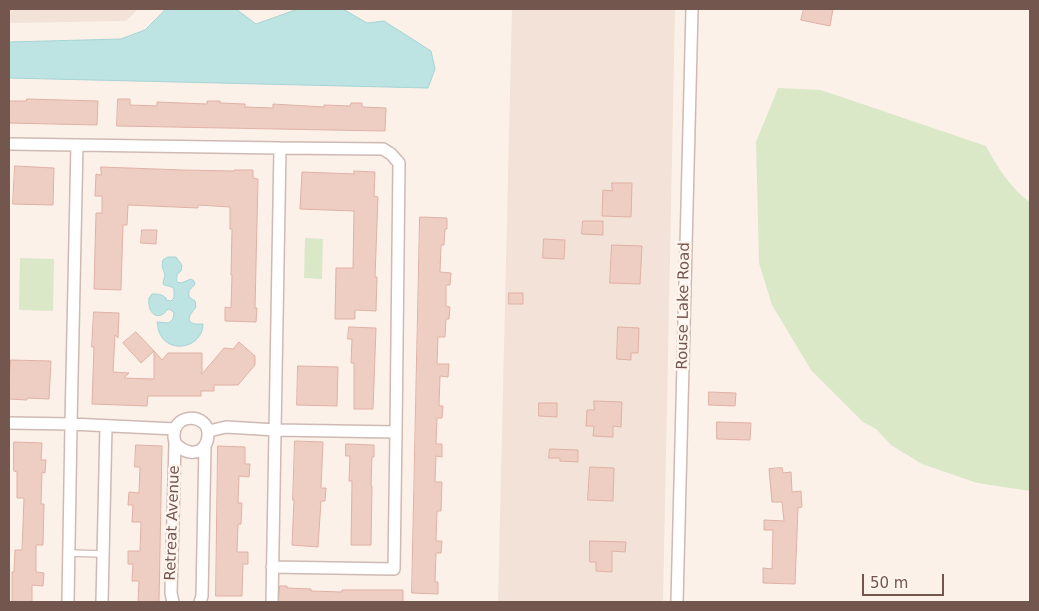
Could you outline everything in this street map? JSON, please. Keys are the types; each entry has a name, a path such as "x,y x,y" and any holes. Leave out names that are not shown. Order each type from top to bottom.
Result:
{"street":[{"name":"Rouse Lake Road","path":"677,602 692,9"},
{"path":"9,144 383,149 391,154 399,163 394,568 272,567"},
{"path":"68,602 77,145"},
{"path":"272,602 280,148"},
{"path":"191,418 203,422 209,431 205,445 200,450 193,452 186,452 180,448 175,443 173,436 178,423 184,419 191,418"},
{"path":"9,423 175,429"},
{"path":"102,602 106,426"},
{"path":"209,431 226,427 276,430 396,432"},
{"name":"Retreat Avenue","path":"173,602 171,593 175,443"},
{"name":"Retreat Avenue","path":"200,602 202,596 205,445"}],"lane":[{"path":"69,553 103,554"}],"shaded area":[{"path":"9,9 138,9 126,21 9,23"},
{"path":"512,9 675,9 663,602 498,602"}],"green space":[{"path":"778,88 821,90 986,146 1005,177 1030,202 1030,491 977,483 922,464 891,445 876,429 863,422 811,370 772,305 759,263 756,142"},
{"path":"305,238 323,239 322,279 304,278"},
{"path":"20,258 54,259 53,311 19,310"}],"water":[{"path":"166,9 236,9 256,24 298,9 343,9 367,23 384,21 431,51 435,69 428,88 9,78 9,42 121,39 145,30"},
{"path":"168,257 176,257 182,265 181,271 177,276 177,282 181,283 191,279 194,281 195,284 189,291 189,297 195,301 196,307 189,320 193,323 203,324 202,332 198,338 185,346 171,345 165,341 159,331 157,322 169,323 173,319 174,313 168,309 157,316 151,312 149,303 149,298 152,294 161,295 166,300 171,301 174,298 174,289 163,283 165,275 162,266 163,260"}],"building":[{"path":"804,9 833,9 830,26 801,20"},
{"path":"27,99 98,101 97,125 9,123 9,101 26,101"},
{"path":"118,99 130,99 130,105 157,106 157,102 207,104 207,101 220,101 220,103 245,104 245,107 273,108 273,104 324,107 324,105 350,106 351,103 362,103 362,107 386,108 385,131 117,126"},
{"path":"15,166 54,168 53,205 13,204"},
{"path":"101,167 253,170 253,178 258,179 256,322 225,321 225,307 231,308 232,229 230,229 230,207 198,205 198,208 128,205 127,225 123,225 121,290 94,289 96,213 102,213 102,196 95,196 96,174 101,175"},
{"path":"354,171 375,172 374,196 378,197 375,277 377,277 376,311 355,310 355,319 335,319 336,268 353,268 354,211 300,209 302,172 354,174"},
{"path":"612,183 632,183 631,217 602,216 603,190 612,191"},
{"path":"420,217 447,218 444,245 441,245 440,272 451,273 450,285 446,285 446,306 450,307 449,319 446,319 445,337 438,337 437,364 449,364 448,377 440,376 439,406 443,406 442,418 437,418 436,444 442,444 442,457 436,456 435,482 442,482 441,511 437,511 436,541 442,541 441,553 436,553 435,582 438,582 438,594 412,593"},
{"path":"583,221 603,221 603,235 582,234"},
{"path":"142,230 157,230 156,244 141,243"},
{"path":"544,239 565,240 564,259 543,258"},
{"path":"612,245 642,246 640,284 610,283"},
{"path":"509,293 523,293 523,304 509,304"},
{"path":"94,312 119,313 118,338 115,335 113,372 129,373 124,378 154,379 154,351 162,360 168,353 202,353 202,374 224,348 233,349 239,342 255,356 255,365 238,385 214,385 214,391 201,391 201,396 148,396 147,406 92,404"},
{"path":"349,327 376,328 373,409 354,409 354,363 351,363 352,339 348,339"},
{"path":"618,327 639,328 638,353 631,353 631,360 617,359"},
{"path":"136,332 154,351 141,363 123,343"},
{"path":"11,360 51,361 49,399 9,399"},
{"path":"298,366 338,367 337,406 297,405"},
{"path":"709,392 736,393 735,406 709,405"},
{"path":"594,401 622,402 621,427 613,426 613,437 593,436 594,426 586,426 587,410 594,410"},
{"path":"539,403 557,403 557,417 539,416"},
{"path":"717,422 751,423 750,440 717,439"},
{"path":"295,441 323,442 321,488 326,488 325,501 321,501 318,547 292,545"},
{"path":"14,442 42,443 41,460 46,460 45,473 42,472 41,504 44,504 43,545 36,545 36,572 44,573 43,586 32,585 32,602 12,602 12,572 14,572 15,550 22,550 24,498 17,498 17,472 14,471"},
{"path":"346,444 374,445 371,486 371,545 351,545 352,481 349,481 350,456 346,456"},
{"path":"136,445 162,446 159,602 138,602 139,581 132,581 133,564 128,564 128,551 140,551 141,522 132,522 133,505 128,505 129,492 139,493 140,467 135,467"},
{"path":"218,446 245,447 245,464 250,464 249,477 239,476 238,503 242,503 241,524 238,524 237,552 248,552 248,564 243,564 242,596 216,596"},
{"path":"550,449 578,450 578,462 560,461 560,458 549,458"},
{"path":"590,467 614,468 613,501 588,500"},
{"path":"782,468 783,473 791,472 792,492 801,491 802,507 798,508 795,584 763,583 763,568 772,569 773,530 764,530 764,520 784,521 782,502 772,502 769,469"},
{"path":"590,541 626,542 625,552 612,551 612,572 596,571 596,562 590,562"},
{"path":"280,586 311,589 311,591 403,590 403,602 279,602"}]}
